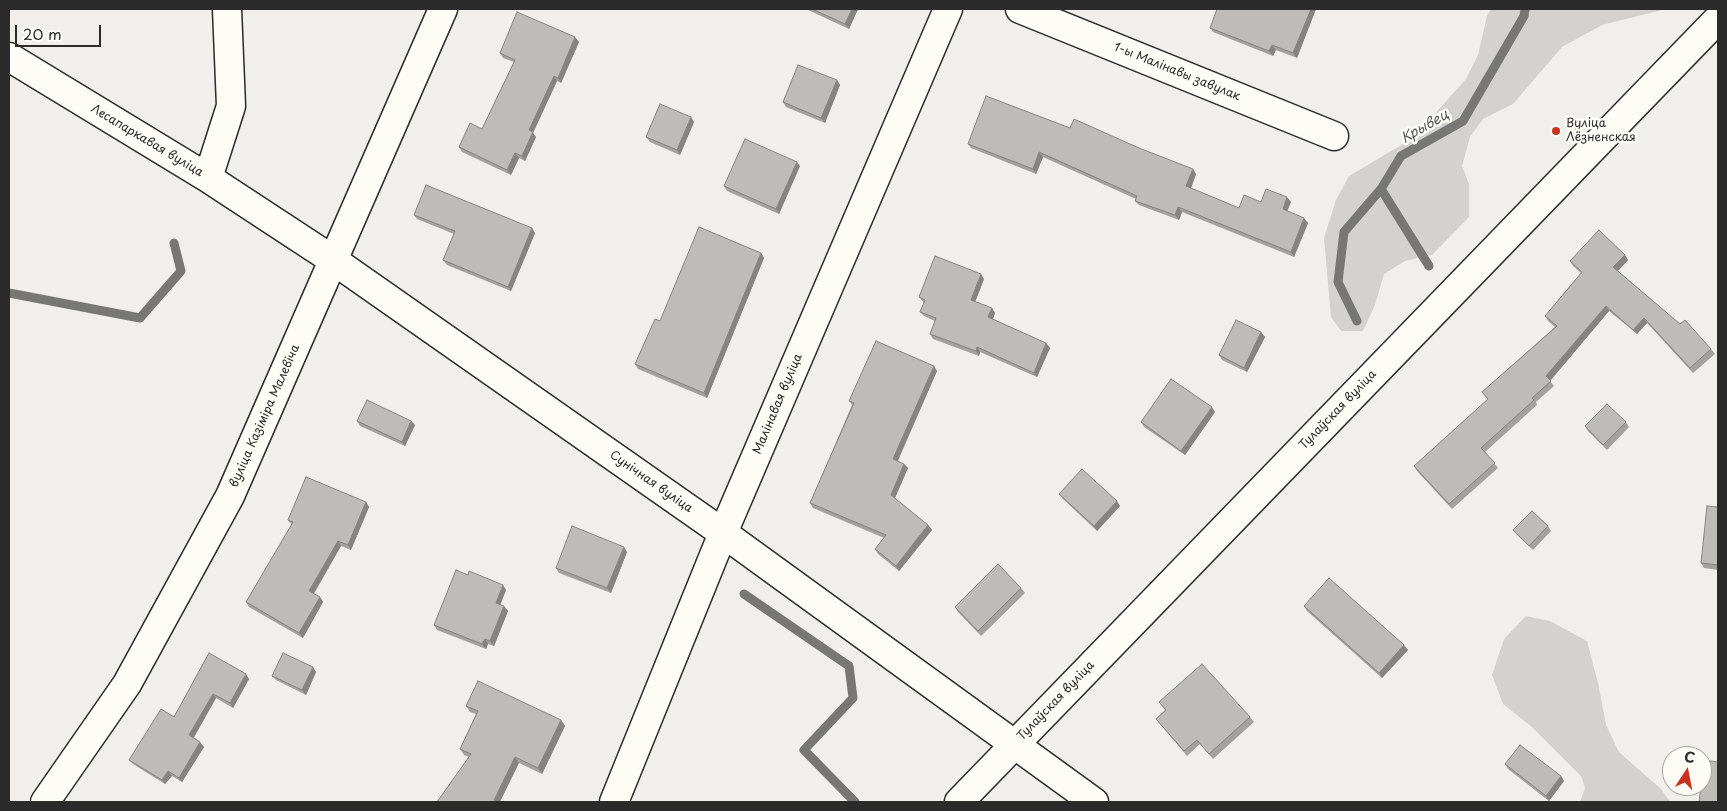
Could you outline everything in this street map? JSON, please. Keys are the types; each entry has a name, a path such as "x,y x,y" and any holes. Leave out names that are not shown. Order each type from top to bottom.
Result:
{"street":[{"path":"208,178 231,106 227,9"},
{"name":"вуліца Казіміра Малевіча","path":"45,802 127,684 230,496 443,9"},
{"name":"Малінавая вуліца","path":"614,802 723,533 948,9"},
{"name":"1-ы Малінавы завулак","path":"1020,9 1334,136"},
{"name":"Тулаўская вуліца","path":"959,802 1718,19"},
{"name":"Лесапаркавая вуліца","path":"9,57 208,178 284,227"},
{"name":"Сунічная вуліца","path":"284,227 723,533 1094,802"}],"shaded area":[{"path":"1491,9 1666,9 1602,25 1562,47 1513,104 1483,119 1470,137 1462,166 1469,184 1469,217 1432,255 1405,261 1384,274 1375,305 1363,331 1341,331 1331,317 1324,238 1336,200 1349,176 1413,138 1466,79 1478,55 1487,16"},
{"path":"1526,616 1550,621 1587,641 1606,725 1619,752 1661,789 1662,796 1666,796 1670,802 1580,802 1585,788 1581,776 1532,727 1503,704 1492,675 1504,639"}],"building":[{"path":"812,9 852,9 845,24"},
{"path":"1217,9 1311,9 1293,53 1272,45 1269,51 1210,28"},
{"path":"517,12 575,37 558,78 554,76 529,130 533,132 522,156 515,153 507,170 459,147 470,123 482,129 515,60 500,53"},
{"path":"798,65 837,80 821,118 783,102"},
{"path":"986,96 1070,128 1074,119 1139,148 1193,169 1186,186 1239,208 1244,195 1261,202 1266,189 1287,197 1283,209 1304,218 1291,252 1178,207 1175,215 1135,201 1137,196 1039,152 1033,169 968,144"},
{"path":"660,104 691,117 677,150 646,137"},
{"path":"745,139 797,162 776,209 724,186"},
{"path":"426,185 532,228 508,287 443,260 455,231 414,215"},
{"path":"699,227 761,253 704,393 635,364 655,319 660,321"},
{"path":"1599,230 1625,255 1613,267 1680,324 1685,320 1711,349 1690,368 1644,318 1633,330 1606,306 1546,376 1551,381 1532,398 1534,400 1481,448 1495,463 1449,504 1414,466 1488,399 1482,392 1557,326 1545,316 1582,272 1570,261"},
{"path":"935,256 981,274 971,300 992,308 988,317 1046,343 1034,373 977,347 976,351 930,334 936,318 920,312 925,300 919,297"},
{"path":"1236,320 1261,332 1244,368 1219,355"},
{"path":"876,341 934,366 893,459 904,464 891,495 928,525 896,566 875,549 886,535 810,503 854,403 849,401"},
{"path":"1171,379 1212,407 1181,451 1141,422"},
{"path":"367,400 411,421 402,442 357,421"},
{"path":"1607,404 1626,422 1603,445 1585,426"},
{"path":"1082,469 1117,501 1094,526 1059,494"},
{"path":"306,477 366,502 348,545 338,541 309,591 320,597 299,633 246,602 293,522 288,520"},
{"path":"1707,506 1718,507 1718,565 1701,563"},
{"path":"1532,511 1548,526 1529,546 1513,530"},
{"path":"572,526 624,547 607,588 556,568"},
{"path":"998,564 1021,588 978,631 955,607"},
{"path":"456,570 468,575 469,571 503,585 496,603 504,606 490,641 485,639 482,644 434,625"},
{"path":"1329,578 1404,645 1379,673 1304,606"},
{"path":"209,653 246,674 230,703 213,694 189,735 200,742 179,778 168,771 162,780 129,760 161,709 174,717"},
{"path":"283,653 313,667 302,690 272,676"},
{"path":"1202,664 1250,717 1209,754 1197,740 1184,751 1156,719 1166,710 1159,702"},
{"path":"478,681 561,720 538,768 515,757 494,800 498,802 437,802 471,754 460,749 478,711 466,706"},
{"path":"1520,745 1561,776 1546,796 1505,764"},
{"path":"1712,761 1718,762 1718,802 1699,802 1700,796 1712,796"}],"waterway":[{"name":"Крывец","path":"1429,266 1381,189 1401,156 1463,121 1524,16 1525,9"},
{"path":"1357,321 1338,282 1344,232 1381,189"},
{"path":"9,293 140,318 181,271 174,243"},
{"path":"744,594 849,666 853,698 804,750 855,802"}],"place":[{"name":"Вуліца Лёзненская","path":"1556,131"}]}
